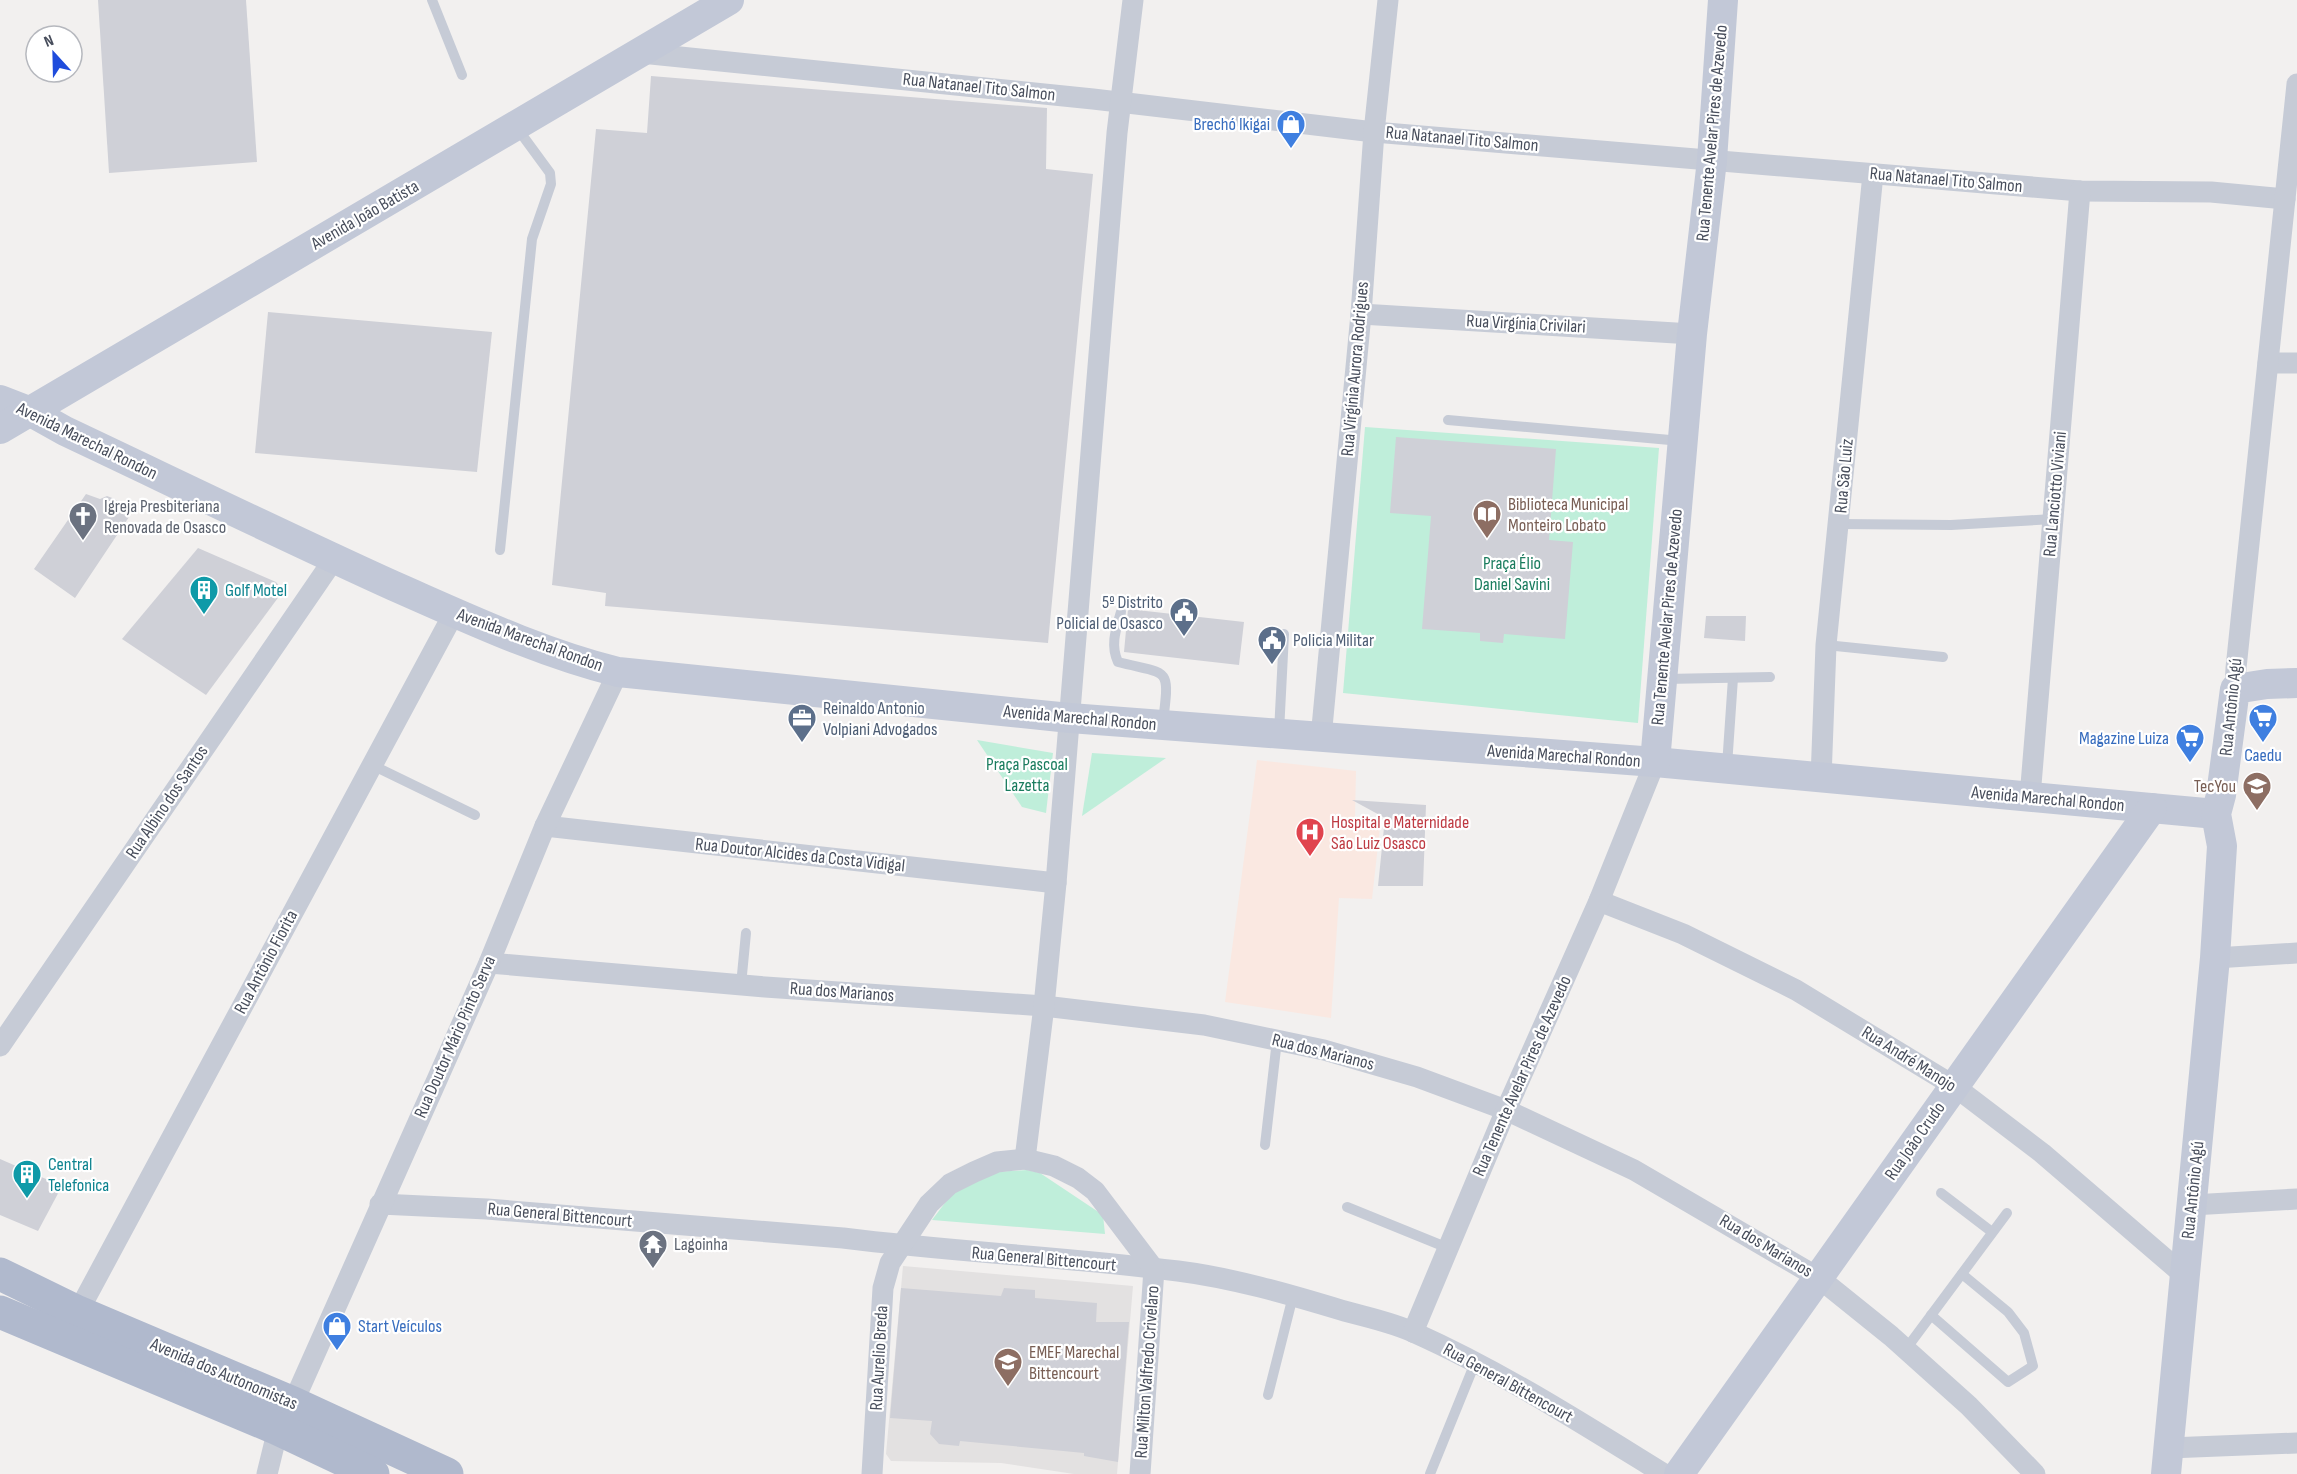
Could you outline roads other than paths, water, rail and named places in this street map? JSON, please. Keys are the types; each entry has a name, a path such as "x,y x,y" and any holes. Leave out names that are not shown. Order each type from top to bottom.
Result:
{"main road":[{"name":"Avenida João Batista","path":"0,429 729,0"},
{"name":"Rua Tenente Avelar Pires de Azevedo","path":"1655,762 1692,334 1712,160 1723,0"},
{"name":"Avenida Marechal Rondon","path":"0,400 31,412 76,436 334,559 454,613 585,664 618,672 1070,718 1655,762 2216,814"},
{"path":"2235,689 2267,684 2297,683"},
{"name":"Rua Antônio Agú","path":"2168,1461 2215,958 2222,846 2216,814 2221,795 2235,689"},
{"name":"Rua João Crudo","path":"1679,1474 2152,808"},
{"name":"Avenida dos Autonomistas","path":"0,1274 286,1416 373,1474"},
{"name":"Avenida dos Autonomistas","path":"0,1312 447,1474"}],"street":[{"path":"1133,0 1120,102 1056,883 1044,1006 1025,1159 1054,1166 1078,1178 1095,1191 1154,1269"},
{"name":"Rua Virgínia Aurora Rodrigues","path":"1321,738 1361,314 1374,132 1388,0"},
{"name":"Rua Natanael Tito Salmon","path":"641,53 1120,102 1374,132 2080,191 2211,192 2285,199"},
{"name":"Rua Antônio Agú","path":"2235,689 2297,84"},
{"name":"Rua São Luiz","path":"1821,779 1826,645 1840,524 1873,174"},
{"name":"Rua Lanciotto Viviani","path":"2030,796 2080,191"},
{"name":"Rua Virgínia Crivilari","path":"1361,314 1692,334"},
{"path":"2268,363 2297,363"},
{"name":"Rua Albino dos Santos","path":"0,1046 334,559"},
{"name":"Rua Antônio Fiorita","path":"78,1311 454,613"},
{"name":"Rua Doutor Mário Pinto Serva","path":"267,1474 286,1416 489,963 545,826 618,672"},
{"name":"Rua Tenente Avelar Pires de Azevedo","path":"1413,1332 1506,1110 1599,902 1655,762"},
{"name":"Rua Doutor Alcides da Costa Vidigal","path":"545,826 1056,883"},
{"name":"Rua André Manojo","path":"1599,902 1683,934 1796,990 1954,1086 2042,1153 2184,1275"},
{"path":"2215,958 2297,953"},
{"name":"Rua dos Marianos","path":"489,963 741,985 1044,1006 1204,1025 1324,1050 1417,1077 1506,1110 1634,1170 1819,1278 1906,1349 1969,1406 2036,1474"},
{"name":"Rua Aurelio Breda","path":"872,1474 883,1288 890,1263 929,1204 950,1184 996,1162 1025,1159"},
{"path":"2192,1205 2297,1199"},
{"name":"Rua General Bittencourt","path":"380,1204 498,1210 843,1238 900,1246 1179,1271 1241,1283 1413,1332 1475,1363 1578,1420 1664,1474"},
{"name":"Rua Milton Valfredo Crivelaro","path":"1140,1474 1154,1269"},
{"path":"2168,1461 2297,1443"}],"lane":[{"path":"432,0 462,75"},
{"path":"438,16 443,0"},
{"path":"500,550 532,239 551,184 550,173 516,127"},
{"path":"1448,420 1682,441"},
{"path":"1840,524 1952,525 2053,519"},
{"path":"1121,612 1113,646 1115,655 1118,662 1158,670 1164,677 1167,688 1163,726"},
{"path":"1279,735 1284,634"},
{"path":"1826,645 1943,657"},
{"path":"1662,679 1770,677"},
{"path":"1727,770 1733,678"},
{"path":"372,765 476,815"},
{"path":"741,985 746,933"},
{"path":"1265,1145 1277,1040"},
{"path":"1941,1193 1992,1232"},
{"path":"1347,1207 1448,1248"},
{"path":"1906,1349 2007,1214"},
{"path":"1932,1315 2008,1382 2033,1366 2024,1334 2008,1312 1962,1274"},
{"path":"1268,1395 1293,1296"},
{"path":"1430,1474 1475,1363"}],"place":[{"name":"Brechó Ikigai","path":"1291,150"},
{"name":"Biblioteca Municipal Monteiro Lobato","path":"1487,540"},
{"name":"Igreja Presbiteriana Renovada de Osasco","path":"83,542"},
{"name":"Golf Motel","path":"204,616"},
{"name":"5º Distrito Policial de Osasco","path":"1184,638"},
{"name":"Policia Militar","path":"1272,666"},
{"name":"Reinaldo Antonio Volpiani Advogados","path":"802,744"},
{"name":"Caedu","path":"2263,744"},
{"name":"Magazine Luiza","path":"2190,764"},
{"name":"TecYou","path":"2257,812"},
{"name":"Hospital e Maternidade São Luiz Osasco","path":"1310,858"},
{"name":"Central Telefonica","path":"27,1200"},
{"name":"Lagoinha","path":"653,1270"},
{"name":"Start Veículos","path":"337,1352"},
{"name":"EMEF Marechal Bittencourt","path":"1008,1388"}],"park label":[{"name":"Praça Élio Daniel Savini","path":"1512,573"},
{"name":"Praça Pascoal Lazetta","path":"1027,774"}]}
